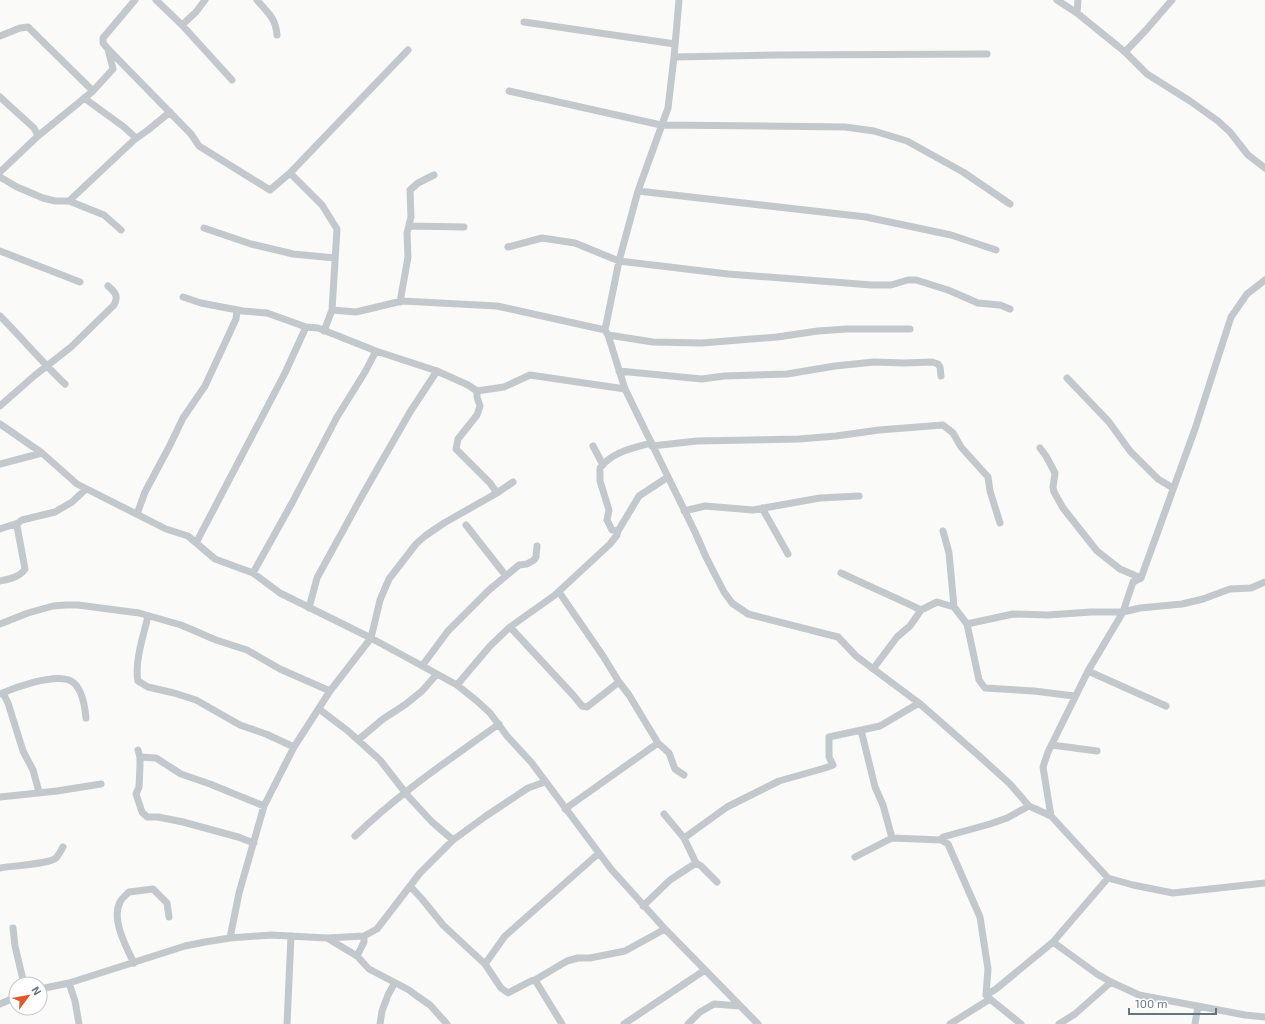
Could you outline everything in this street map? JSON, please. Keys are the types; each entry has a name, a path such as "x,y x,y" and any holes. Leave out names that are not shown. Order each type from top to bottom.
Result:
{"street":[{"path":"135,0 104,38 103,43 191,134 199,146 270,190 290,173 408,50"},
{"path":"156,0 182,25 232,80"},
{"path":"182,25 196,12 205,0"},
{"path":"257,0 272,17 277,26 277,35"},
{"path":"679,0 668,108 638,191 619,261 606,332 625,389 722,587 736,605 748,614 838,637 856,656 919,703 1010,784 1029,806 1051,816 1108,878 1173,893 1265,883"},
{"path":"1057,0 1077,13 1125,52 1147,74 1190,101 1218,122 1230,132 1248,155 1265,168"},
{"path":"1077,13 1078,0"},
{"path":"1125,52 1172,0"},
{"path":"524,22 675,44"},
{"path":"0,36 20,28 28,27 93,92"},
{"path":"0,172 38,136 93,92 113,69 108,49"},
{"path":"674,57 987,54"},
{"path":"509,91 661,125 844,127 874,131 907,141 963,172 1010,204"},
{"path":"0,97 34,128 38,136"},
{"path":"84,98 124,126 136,138"},
{"path":"69,201 136,138 170,112"},
{"path":"290,173 322,205 337,228 332,310 324,331"},
{"path":"400,302 408,257 407,233 411,217 410,190 418,182 434,175"},
{"path":"0,177 17,187 43,198 56,201 69,201 107,217 121,230"},
{"path":"638,191 866,217 951,235 996,250"},
{"path":"409,226 464,227"},
{"path":"204,228 251,244 293,254 335,258"},
{"path":"508,247 542,238 575,243 619,261 728,274 872,285 890,285 908,280 916,280 948,290 978,303 1000,305 1010,309"},
{"path":"0,251 80,282"},
{"path":"1051,816 1043,767 1074,696 1123,612 1133,582 1141,578 1195,429 1231,317 1247,294 1265,280"},
{"path":"0,406 46,366 71,347 114,306 117,300 116,295 108,286"},
{"path":"183,298 201,304 267,313 306,328 318,328 376,351 437,371 468,385 477,391 504,387 530,375 625,389"},
{"path":"332,310 356,312 400,302 497,306 653,342 702,343 777,338 818,331 847,329 910,329"},
{"path":"137,514 145,492 169,447 179,424 205,386 236,319 237,310"},
{"path":"0,316 46,366 65,384"},
{"path":"196,543 285,373 306,328"},
{"path":"253,573 337,417 365,372 376,351"},
{"path":"619,371 702,380 724,376 787,374 874,362 904,364 932,362 938,364 940,367 941,376"},
{"path":"308,608 317,578 362,494 410,412 437,371"},
{"path":"1067,378 1109,422 1130,451 1158,479 1173,488"},
{"path":"477,391 480,406 477,415 458,439 456,449 490,483 497,493"},
{"path":"0,424 42,453 77,484 166,529 188,536 215,559 253,573 280,593 371,638 456,685 477,701 499,724 507,736 531,762 611,869 643,906 758,1024"},
{"path":"618,531 612,530 607,520 609,510 602,491 599,474 602,465 624,450 652,445 703,441 800,439 879,430 943,426 953,433 962,447 988,477 990,491 1000,523"},
{"path":"593,446 602,465"},
{"path":"1040,448 1055,473 1053,487 1054,492 1063,508 1097,551 1120,569 1141,578"},
{"path":"0,464 42,453"},
{"path":"456,685 490,646 510,627 523,617 539,608 610,544 617,535 639,496 668,477"},
{"path":"230,938 239,893 264,806 294,747 330,691 371,638 384,588 394,570 416,544 432,531 514,482"},
{"path":"0,528 22,520 55,512 72,502 86,489"},
{"path":"684,511 705,506 745,510 820,498 859,496"},
{"path":"762,508 788,554"},
{"path":"0,581 13,578 22,573 25,569 17,526 18,522"},
{"path":"466,525 506,576"},
{"path":"943,531 949,553 954,607 967,624 979,680 985,688 1074,696"},
{"path":"422,666 448,631 489,590 519,565 527,564 534,560 537,546"},
{"path":"841,573 921,610"},
{"path":"967,624 1013,614 1048,615 1091,612 1123,612 1140,608 1188,603 1230,589 1251,588 1265,582"},
{"path":"558,592 629,695 658,743 669,753 675,769 684,775"},
{"path":"873,669 898,637 910,626 921,610 937,602 954,607"},
{"path":"0,624 28,613 53,606 86,606 139,613 182,625 216,640 247,650 280,668 330,691"},
{"path":"148,616 136,674 138,681 148,688 174,693 196,700 240,725 266,734 294,747"},
{"path":"510,627 573,694 582,706 587,707 619,682"},
{"path":"1088,671 1166,706"},
{"path":"358,740 383,719 406,704 422,691 436,674"},
{"path":"39,792 34,770 23,751 8,703 1,693 46,680 69,680 81,694 86,718"},
{"path":"684,838 727,807 779,781 833,765 829,757 829,737 880,726 919,703"},
{"path":"319,709 358,740 380,760 405,792 432,822 453,840"},
{"path":"355,836 374,817 405,792 499,724"},
{"path":"861,730 876,787 883,805 892,838"},
{"path":"565,809 658,743"},
{"path":"1052,745 1097,751"},
{"path":"254,843 238,837 183,822 146,816 142,812 136,794 139,787 139,753 156,758 181,774 264,806"},
{"path":"48,987 69,983 185,946 205,942 230,938 271,935 327,938 364,936 377,929 420,873 453,840 528,788 545,782"},
{"path":"0,797 101,784"},
{"path":"941,840 943,837 1007,818 1029,806"},
{"path":"664,814 684,838 696,863 717,882"},
{"path":"856,857 892,838 941,840 948,844 980,917 988,969 988,997"},
{"path":"0,868 53,860 63,847"},
{"path":"485,964 505,936 599,853"},
{"path":"643,906 670,880 696,863"},
{"path":"950,1024 988,997 1053,942 1108,878"},
{"path":"410,886 443,925 485,964 501,988 508,993 535,980 567,961 625,951 665,929"},
{"path":"134,963 122,938 117,913 120,902 129,892 153,889 167,903 169,917"},
{"path":"13,928 14,946 22,976"},
{"path":"287,1024 291,936"},
{"path":"357,956 364,942 364,936"},
{"path":"327,938 357,956 369,969 394,984 409,990 430,1005 447,1024"},
{"path":"1053,942 1111,982 1139,995 1244,1015 1265,1017"},
{"path":"624,1024 705,970"},
{"path":"535,980 562,1024"},
{"path":"1059,1024 1075,1014 1111,982"},
{"path":"69,983 75,1001 79,1024"},
{"path":"380,1024 382,1011 394,984"},
{"path":"988,997 1021,1024"},
{"path":"688,1024 700,1012 714,1004 740,1006"},
{"path":"1195,1024 1198,1006"}]}
